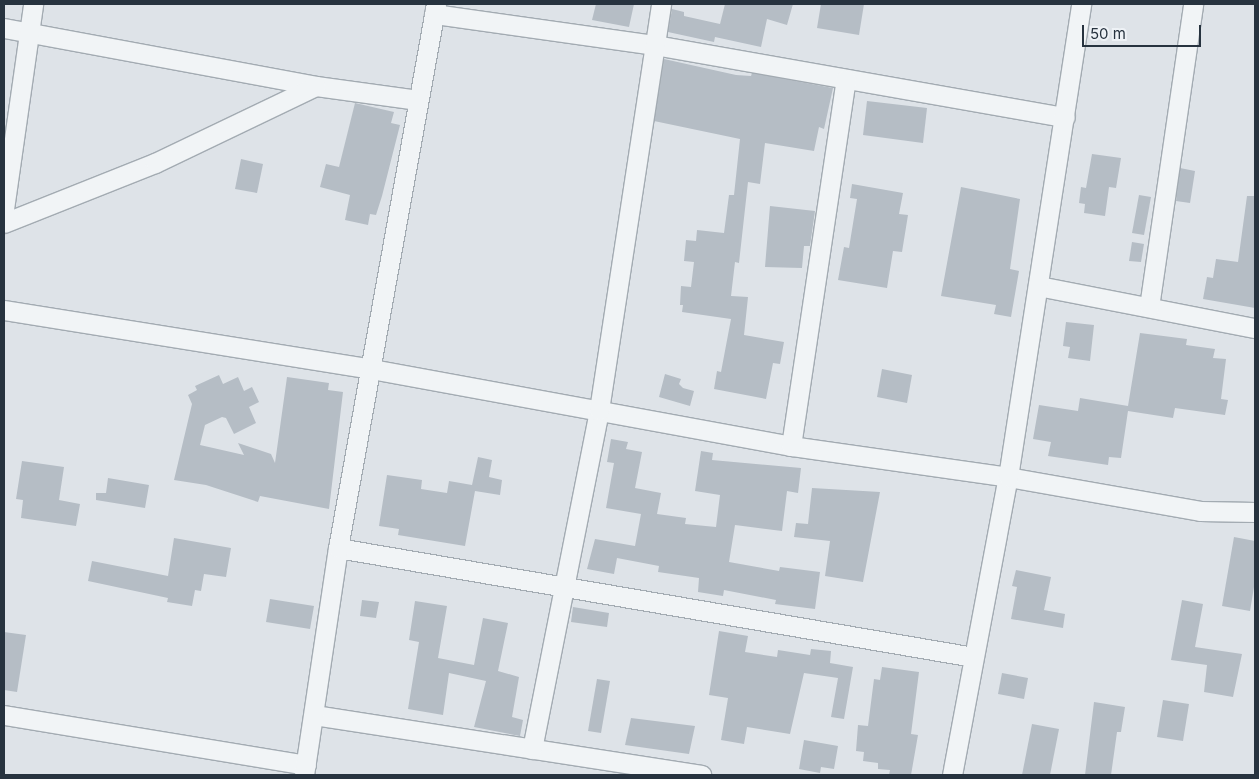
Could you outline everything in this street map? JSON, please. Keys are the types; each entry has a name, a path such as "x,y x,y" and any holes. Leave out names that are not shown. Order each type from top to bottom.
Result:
{"street":[{"path":"4,209 33,4"},
{"path":"532,749 566,585 599,410 661,4"},
{"path":"952,775 1008,477 1065,118 1081,4"},
{"path":"1149,307 1193,4"},
{"path":"4,716 305,770 338,548 372,369 435,9 655,45 1065,118"},
{"path":"4,28 316,86 418,100"},
{"path":"791,446 846,79"},
{"path":"4,224 155,163 316,86"},
{"path":"1038,286 1255,328"},
{"path":"4,315 372,369 791,446 1008,477 1200,511 1255,512"},
{"path":"338,548 566,585 974,657"},
{"path":"314,715 700,775"}],"building":[{"path":"596,4 634,4 629,27 592,20"},
{"path":"725,4 793,4 787,25 767,19 761,47 715,37 714,42 668,32 672,9 684,12 684,16 720,24"},
{"path":"821,4 864,4 859,35 817,28"},
{"path":"664,59 736,75 751,76 752,73 833,88 824,129 819,127 814,151 765,143 760,184 748,182 739,263 735,262 731,296 748,297 744,335 784,342 780,364 773,363 766,399 714,389 717,371 721,372 731,319 682,312 683,305 680,305 681,286 691,287 694,262 684,261 686,240 696,241 697,230 724,233 729,195 734,195 740,139 654,121"},
{"path":"867,101 927,108 923,143 863,135"},
{"path":"355,103 394,112 391,123 400,125 376,215 370,214 368,225 345,220 350,195 320,187 326,164 339,167"},
{"path":"1092,154 1121,158 1116,188 1109,187 1105,216 1084,213 1085,204 1079,203 1081,187 1086,188"},
{"path":"241,159 263,164 257,193 235,189"},
{"path":"1180,168 1195,171 1190,203 1176,201"},
{"path":"852,184 903,193 899,214 908,215 902,252 893,251 887,288 838,280 844,247 849,248 857,199 850,198"},
{"path":"961,187 1020,199 1010,269 1019,271 1011,317 994,314 996,305 941,296"},
{"path":"1139,195 1151,197 1144,235 1132,233"},
{"path":"1247,196 1255,196 1255,308 1203,299 1207,277 1213,278 1216,259 1238,262"},
{"path":"770,206 815,211 810,246 804,246 802,268 765,267"},
{"path":"1132,242 1144,244 1141,262 1129,261"},
{"path":"1066,322 1094,325 1090,361 1068,358 1070,347 1063,346"},
{"path":"1140,333 1187,339 1186,345 1215,349 1213,358 1226,359 1221,399 1228,400 1225,415 1175,408 1173,418 1128,411 1121,458 1109,457 1108,465 1048,456 1051,442 1033,439 1039,405 1078,411 1080,398 1128,406"},
{"path":"882,369 912,375 907,403 877,397"},
{"path":"665,374 681,379 679,384 683,388 694,391 690,406 659,397"},
{"path":"219,375 223,384 238,377 244,391 252,387 259,402 249,407 256,423 234,434 226,418 222,417 205,425 200,445 244,455 238,443 271,454 275,463 287,377 329,383 328,390 343,392 329,509 260,496 258,502 206,485 174,480 192,404 188,395 197,390 195,386"},
{"path":"611,439 628,442 626,449 642,452 635,488 661,493 657,514 686,518 685,524 716,527 720,495 695,491 701,451 713,453 712,460 801,468 798,493 787,491 782,531 735,525 729,562 779,571 780,567 820,572 815,609 775,604 776,600 724,590 723,596 698,592 699,578 658,572 659,566 617,558 614,574 587,569 595,539 635,546 641,514 606,508 614,463 607,462"},
{"path":"478,457 492,460 489,477 502,480 500,495 475,491 465,546 398,535 399,529 379,526 387,475 422,480 421,489 447,493 449,481 472,485"},
{"path":"22,461 64,467 59,500 80,504 76,526 21,518 23,500 16,499"},
{"path":"108,478 149,485 145,508 96,500 96,493 106,493"},
{"path":"812,488 880,492 863,582 825,576 830,541 794,537 796,523 808,524"},
{"path":"1234,537 1255,541 1255,581 1250,611 1222,606"},
{"path":"174,538 231,548 226,577 204,574 201,591 195,590 192,606 167,602 168,598 88,581 92,561 168,576"},
{"path":"1016,570 1051,577 1044,610 1065,614 1063,628 1011,619 1017,587 1012,586"},
{"path":"270,599 314,606 310,629 266,622"},
{"path":"362,600 379,602 376,618 360,616"},
{"path":"1182,600 1203,604 1195,647 1242,654 1233,697 1204,692 1207,665 1171,660"},
{"path":"415,601 447,606 438,658 474,665 483,618 508,623 498,671 519,677 512,717 523,720 520,736 474,727 486,681 449,673 443,715 408,709 419,642 409,640"},
{"path":"573,607 609,613 607,627 571,622"},
{"path":"719,631 748,636 745,652 777,657 778,650 810,655 811,649 831,651 830,663 853,667 844,719 831,717 838,678 804,673 790,734 747,727 744,744 721,740 728,698 709,695"},
{"path":"4,632 26,635 17,692 4,690"},
{"path":"882,667 919,672 911,734 918,735 911,775 889,775 890,770 878,769 878,763 863,761 864,752 856,751 858,725 868,726 874,679 880,680"},
{"path":"1002,673 1028,678 1024,699 998,694"},
{"path":"597,679 610,681 601,733 588,731"},
{"path":"1163,700 1189,704 1183,741 1157,737"},
{"path":"1094,702 1125,707 1121,732 1117,732 1111,775 1085,775"},
{"path":"631,718 695,726 689,754 625,745"},
{"path":"1032,724 1059,729 1050,775 1022,775"},
{"path":"804,740 838,746 834,769 821,767 820,773 799,769"}]}
